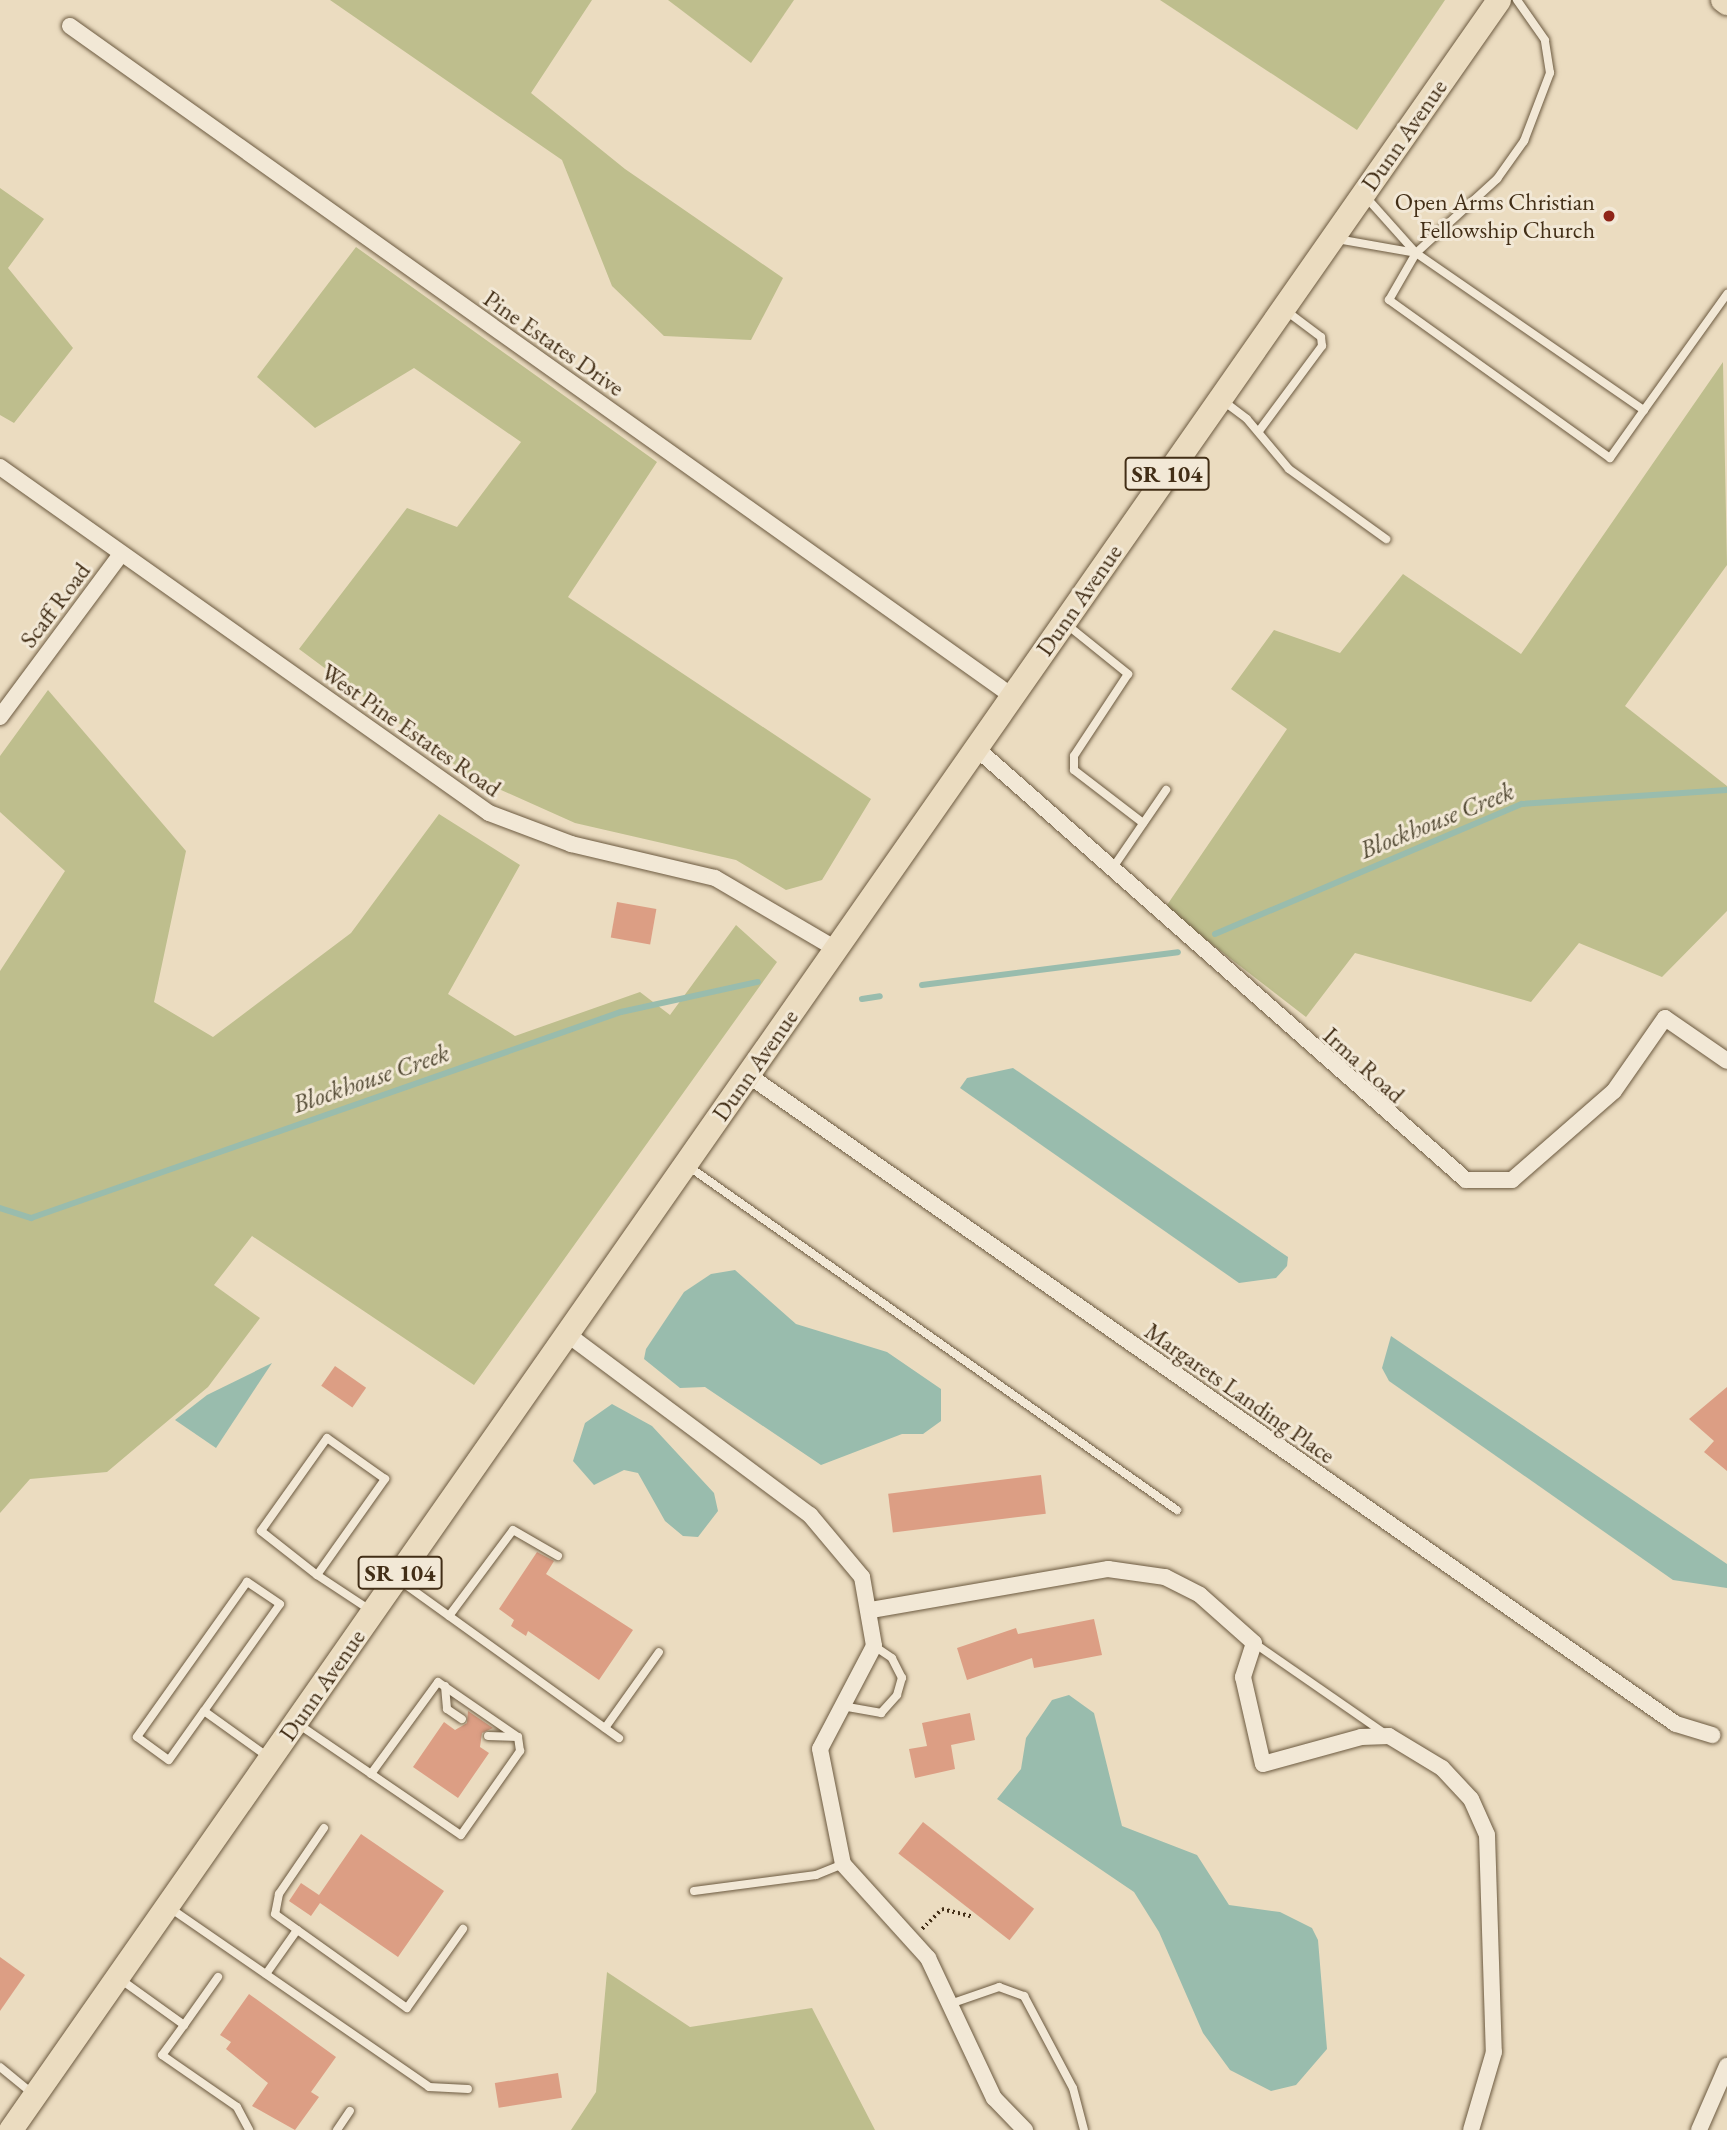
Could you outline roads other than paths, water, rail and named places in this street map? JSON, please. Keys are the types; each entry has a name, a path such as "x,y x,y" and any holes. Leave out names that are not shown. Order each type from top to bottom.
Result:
{"main road":[{"name":"Dunn Avenue","path":"11,2130 1499,0"}],"street":[{"name":"Pine Estates Drive","path":"70,26 1012,696"},
{"name":"West Pine Estates Road","path":"0,467 489,813 571,844 715,878 836,949"},
{"name":"Scaff Road","path":"0,717 121,554"},
{"name":"Irma Road","path":"976,748 1111,870 1466,1180 1512,1181 1614,1091 1665,1018 1727,1061"},
{"name":"Margarets Landing Place","path":"748,1075 1676,1724 1712,1735"},
{"path":"567,1335 810,1515 862,1577 871,1611 874,1646 820,1749 843,1864 928,1958 994,2098 1025,2130"},
{"path":"871,1611 1108,1569 1165,1577 1200,1595 1254,1643 1243,1677 1263,1764 1361,1737 1389,1737 1442,1768 1471,1799 1487,1835 1494,2052 1471,2130"},
{"path":"1699,2130 1727,2066"}],"lane":[{"path":"1517,0 1545,40 1550,73 1524,141 1497,180 1416,253 1389,300 1610,458 1727,294"},
{"path":"1363,194 1416,253 1644,410"},
{"path":"1332,238 1416,253"},
{"path":"1259,431 1322,346 1321,337 1282,309"},
{"path":"1220,398 1259,431 1289,469 1386,539"},
{"path":"1064,622 1128,674 1074,756 1074,770 1143,823"},
{"path":"1111,870 1166,790"},
{"path":"686,1164 1177,1510"},
{"path":"317,1575 385,1479 327,1438 261,1531 317,1575 373,1612"},
{"path":"449,1616 513,1530 558,1556"},
{"path":"396,1578 619,1738"},
{"path":"247,1582 280,1604 204,1711 169,1760 138,1737 247,1582"},
{"path":"1254,1643 1389,1737"},
{"path":"842,1706 881,1713 897,1695 902,1678 892,1658 874,1646"},
{"path":"604,1728 659,1652"},
{"path":"295,1723 461,1835 520,1751 518,1737 438,1682 371,1774"},
{"path":"445,1686 447,1709 463,1719"},
{"path":"204,1711 270,1759"},
{"path":"488,1736 518,1737"},
{"path":"324,1828 275,1903 275,1914 297,1930 408,2008 463,1929"},
{"path":"694,1891 816,1875 843,1864"},
{"path":"167,1906 429,2087 468,2089"},
{"path":"266,1974 297,1930"},
{"path":"117,1977 184,2025"},
{"path":"218,1977 162,2055 237,2108 249,2130"},
{"path":"950,2004 999,1987 1024,1996 1073,2088 1084,2130"},
{"path":"0,2067 35,2095"},
{"path":"337,2130 350,2111"}],"waterway":[{"name":"Blockhouse Creek","path":"1215,934 1522,804 1727,790"},
{"name":"Blockhouse Creek","path":"922,985 1178,952"},
{"name":"Blockhouse Creek","path":"0,1208 31,1218 621,1012 758,982"},
{"name":"Blockhouse Creek","path":"862,999 880,996"}],"place":[{"name":"Open Arms Christian Fellowship Church","path":"1609,216"}]}
